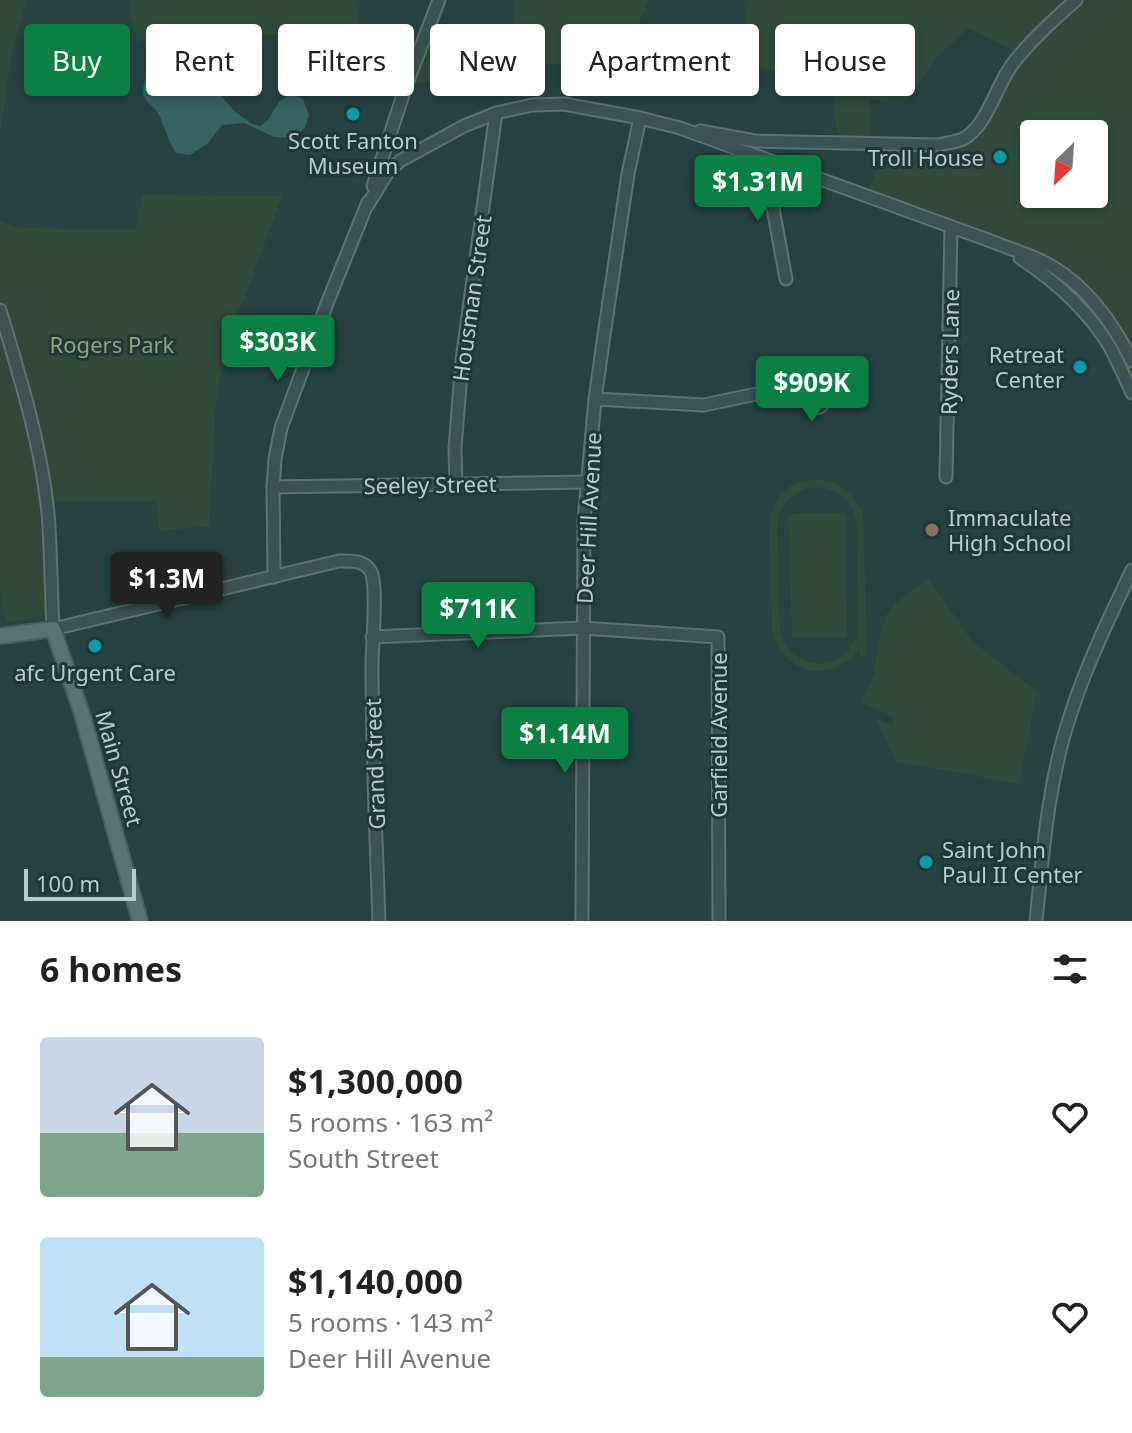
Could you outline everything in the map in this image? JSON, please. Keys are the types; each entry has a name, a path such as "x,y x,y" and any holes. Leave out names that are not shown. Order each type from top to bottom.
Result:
{"main road":[{"path":"0,636 53,629"},
{"name":"Main Street","path":"53,629 82,714 140,921"}],"street":[{"path":"0,310 31,417 41,466 48,512 53,629 274,577 273,487 281,428 367,206 407,83 439,0"},
{"path":"680,128 755,141 939,145 961,140 973,132 983,119 1015,60 1076,0"},
{"path":"367,206 388,172 408,156 496,113 539,104 564,104 640,118 680,128 1044,262 1069,278 1090,298 1109,321 1132,361"},
{"name":"Housman Street","path":"456,484 455,448 462,360 496,113"},
{"name":"Deer Hill Avenue","path":"582,921 584,521 595,399 628,174 640,118"},
{"path":"389,138 408,156"},
{"path":"764,159 786,279"},
{"name":"Ryders Lane","path":"946,477 951,228"},
{"path":"996,243 1036,269 1080,307 1111,350 1132,393"},
{"path":"595,399 704,405 761,393 808,399"},
{"name":"Seeley Street","path":"273,487 587,482"},
{"name":"Grand Street","path":"274,577 339,561 363,564 371,572 374,586 372,637 379,921"},
{"path":"1036,921 1048,815 1066,729 1084,677 1132,570"},
{"path":"372,637 582,628"},
{"name":"Garfield Avenue","path":"582,628 718,637 719,921"}],"green space":[{"path":"0,0 27,0 12,53 0,134"},
{"path":"128,0 355,0 359,24 278,24 278,35 262,35 262,24 146,24 146,41 136,41"},
{"path":"515,0 649,0 638,24 561,24 561,63 545,65 545,24 512,24"},
{"path":"749,0 1132,0 1132,374 1097,313 1069,284 1028,262 864,198 887,147 951,148 975,141 1002,86 1025,56 969,28 937,57 915,88 915,24 775,24 775,70 759,68 759,24 744,24"},
{"path":"427,36 430,36 430,81 414,83 414,69"},
{"path":"832,96 909,96 902,106 869,99 870,146 839,146"},
{"name":"Rogers Park","path":"142,195 282,196 226,343 216,400 209,526 159,531 156,501 39,502 47,615 7,623 0,594 0,221 21,228 136,230"},
{"path":"816,479 840,486 856,501 863,516 867,656 860,656 859,649 848,660 823,671 799,666 788,659 772,634 770,522 778,498 799,482","holes":["808,488 824,488 844,498 853,510 857,526 858,631 843,655 820,664 797,656 780,633 777,527 784,505 794,494"]},
{"path":"845,513 847,637 792,637 788,514"},
{"path":"929,579 972,641 1037,692 1019,784 895,761 876,719 892,725 894,717 862,703 875,671 878,641 886,615 897,602"}],"water":[{"path":"146,78 146,96 221,96 234,111 260,126 268,120 279,102 288,96 303,99 309,115 305,128 292,138 274,137 244,123 222,125 208,143 190,155 176,153 160,117 144,97"}],"place":[{"name":"Scott Fanton Museum","path":"353,114"},
{"name":"Troll House","path":"1000,157"},
{"name":"Retreat Center","path":"1080,367"},
{"name":"Immaculate High School","path":"932,530"},
{"name":"afc Urgent Care","path":"95,646"},
{"name":"Saint John Paul II Center","path":"926,862"}]}
